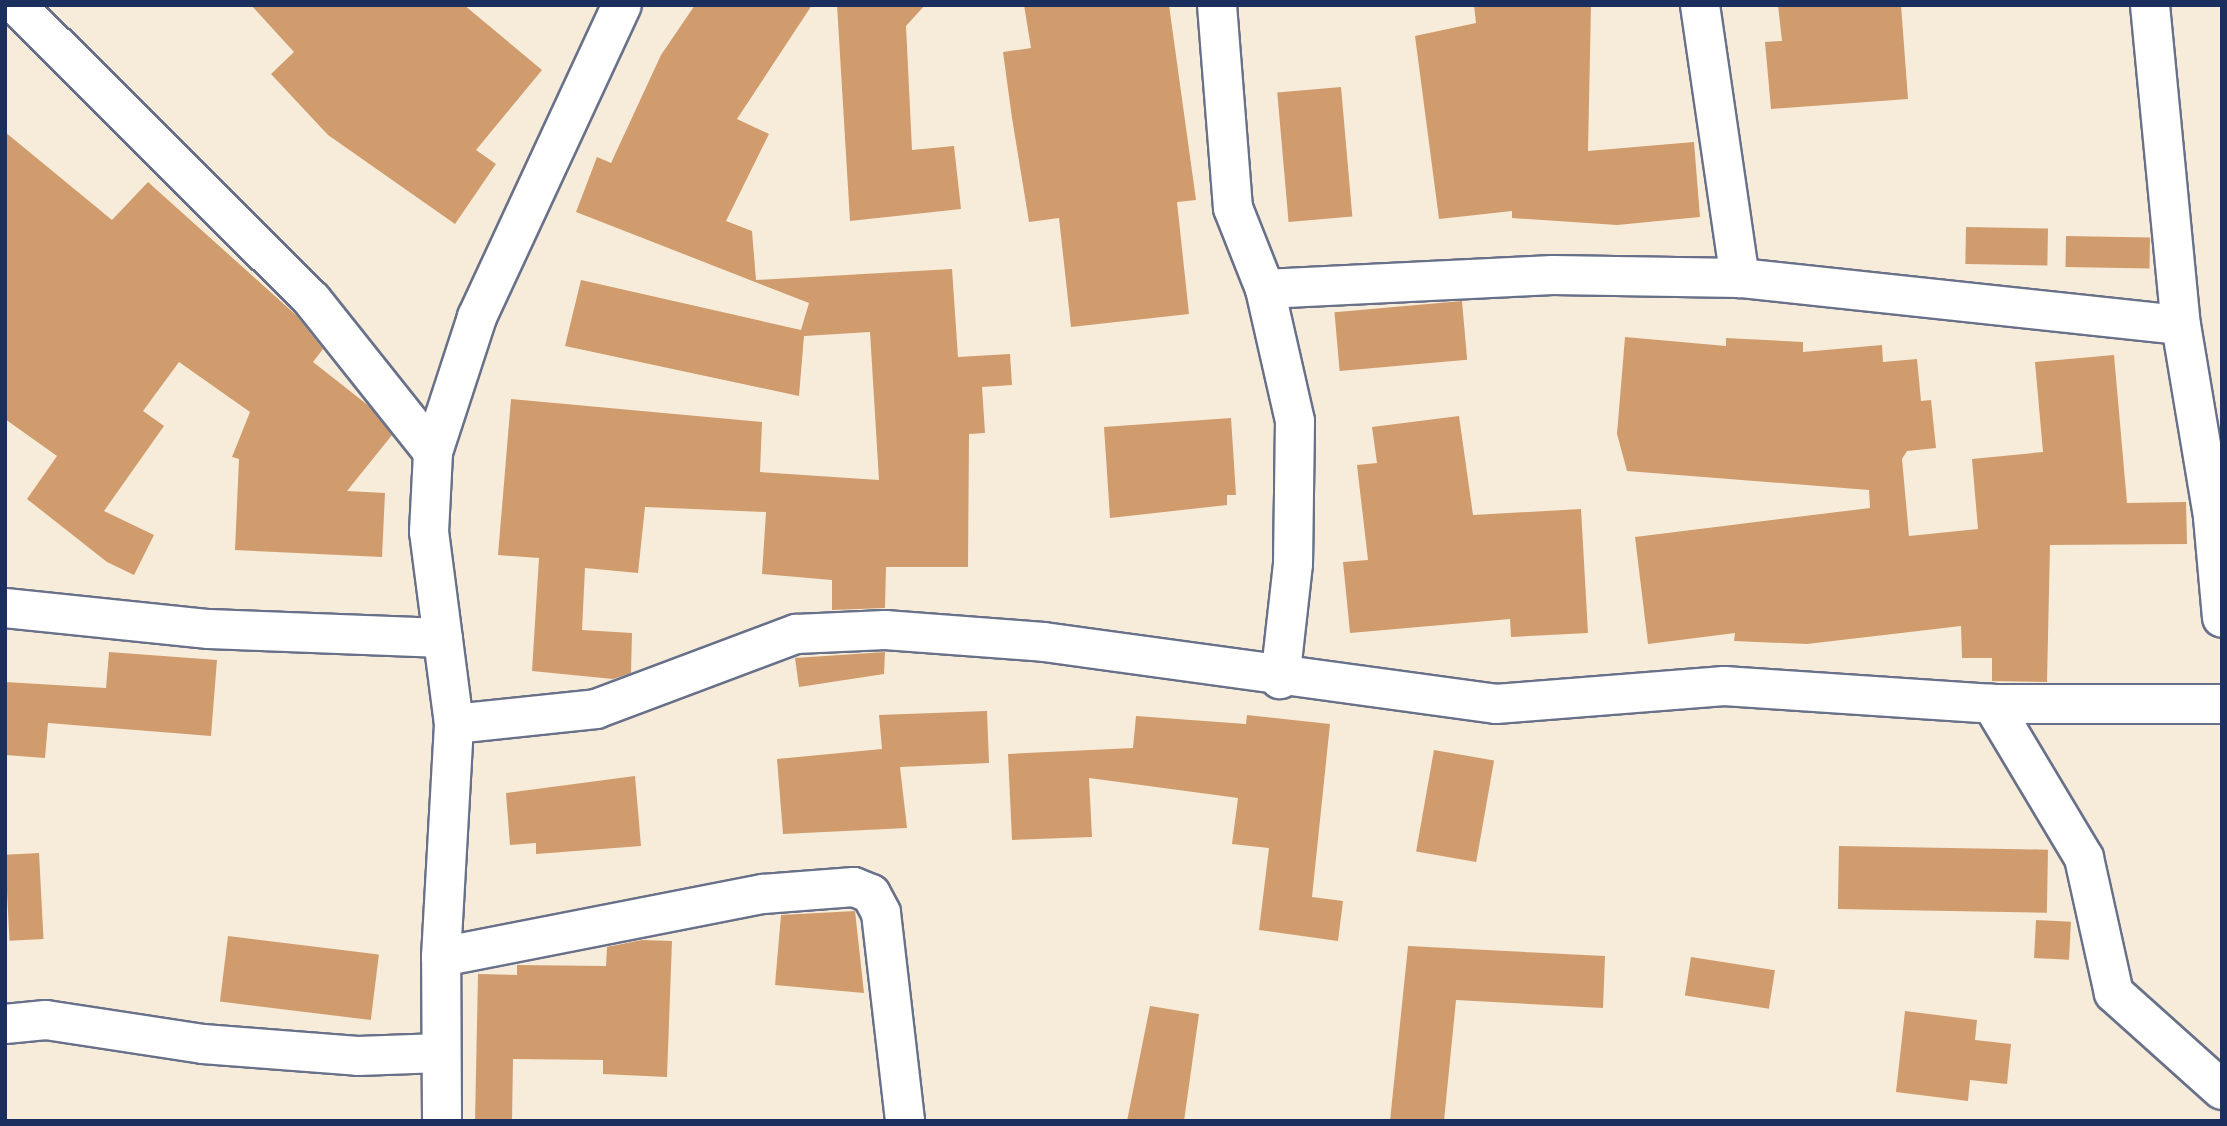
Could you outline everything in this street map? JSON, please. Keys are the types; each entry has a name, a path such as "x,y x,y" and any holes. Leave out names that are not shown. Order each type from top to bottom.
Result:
{"street":[{"path":"16,5 312,300 433,452"},
{"path":"442,1121 441,957 454,724 429,532 433,452 477,317 622,5"},
{"path":"1217,5 1233,208 1265,289 1295,421 1293,564 1280,679"},
{"path":"1700,5 1740,278"},
{"path":"2150,5 2181,325 2213,517 2222,618"},
{"path":"1265,289 1553,275 1740,278 2181,325"},
{"path":"5,608 209,629 443,638"},
{"path":"454,724 596,709 796,634 885,630 1044,642 1280,679 1496,704 1724,685 1992,704 2222,704"},
{"path":"1992,704 2084,858 2114,993 2222,1090"},
{"path":"441,957 763,894 854,887 871,894 881,912 905,1121"},
{"path":"5,1024 46,1020 203,1044 358,1056 442,1053"}],"building":[{"path":"251,5 464,5 542,70 476,150 496,164 455,224 328,135 271,74 294,52"},
{"path":"695,5 812,5 737,119 769,134 726,221 752,231 756,280 952,269 958,357 1010,354 1012,385 982,387 985,433 969,434 968,567 886,567 885,608 832,610 832,580 762,574 766,512 645,507 638,573 585,568 582,630 632,633 631,673 613,679 532,671 539,558 498,555 511,399 762,422 760,472 879,480 870,332 804,336 799,396 565,346 581,280 801,330 809,303 576,212 597,157 611,163 661,55"},
{"path":"837,5 925,5 906,26 912,150 954,146 961,209 850,221"},
{"path":"1024,5 1169,5 1196,200 1177,202 1189,314 1071,327 1059,218 1029,222 1012,118 1003,52 1031,48"},
{"path":"1474,5 1591,5 1588,151 1694,142 1700,217 1617,225 1512,218 1512,211 1439,219 1415,36 1476,23"},
{"path":"1778,5 1901,5 1908,99 1771,109 1765,42 1782,41"},
{"path":"1341,87 1352,217 1289,222 1277,93"},
{"path":"5,132 112,220 148,182 296,315 323,349 313,362 369,406 392,435 347,491 385,493 382,557 235,550 239,459 232,457 250,412 179,362 143,411 164,426 104,511 154,535 134,575 107,562 27,499 57,456 5,419"},
{"path":"1966,227 2048,228 2047,265 1965,264"},
{"path":"2066,236 2150,237 2149,268 2065,267"},
{"path":"1462,301 1467,360 1340,371 1334,312"},
{"path":"1625,337 1726,346 1726,338 1803,342 1803,352 1882,345 1883,362 1917,359 1921,401 1931,400 1936,448 1907,451 1902,459 1909,536 1978,529 1972,459 2043,452 2035,362 2114,355 2127,503 2186,502 2187,544 2050,545 2047,682 1992,681 1992,658 1962,658 1961,626 1807,644 1734,641 1735,633 1648,644 1635,537 1870,508 1869,490 1627,471 1617,434"},
{"path":"1459,416 1473,515 1581,509 1588,633 1511,637 1510,619 1350,633 1343,562 1368,560 1357,465 1377,463 1372,427"},
{"path":"1231,418 1236,495 1227,495 1227,505 1110,518 1104,427"},
{"path":"109,652 217,660 211,736 48,723 45,758 5,755 5,682 106,688"},
{"path":"885,652 884,674 799,687 795,658"},
{"path":"987,711 989,763 900,767 907,828 783,834 777,759 882,749 879,715"},
{"path":"1247,715 1330,724 1312,897 1343,901 1338,941 1259,930 1269,848 1232,844 1238,798 1089,778 1092,837 1012,840 1008,754 1133,748 1136,716 1246,724"},
{"path":"1434,750 1494,761 1476,862 1416,851"},
{"path":"635,776 641,846 536,854 536,843 510,845 506,793"},
{"path":"1839,846 2048,850 2047,913 1838,909"},
{"path":"39,853 44,939 10,941 5,855"},
{"path":"855,911 864,993 775,985 781,915"},
{"path":"2036,920 2071,922 2069,960 2034,958"},
{"path":"228,936 379,955 371,1020 220,1002"},
{"path":"642,940 672,941 667,1077 603,1074 603,1060 513,1059 512,1121 475,1121 478,974 517,975 517,965 606,966 607,947"},
{"path":"1408,946 1605,956 1603,1008 1456,1000 1444,1121 1390,1121"},
{"path":"1691,957 1775,970 1769,1009 1685,996"},
{"path":"1150,1006 1199,1014 1184,1121 1127,1121"},
{"path":"1905,1011 1977,1020 1975,1040 2011,1044 2007,1084 1970,1080 1968,1101 1896,1092"}]}
